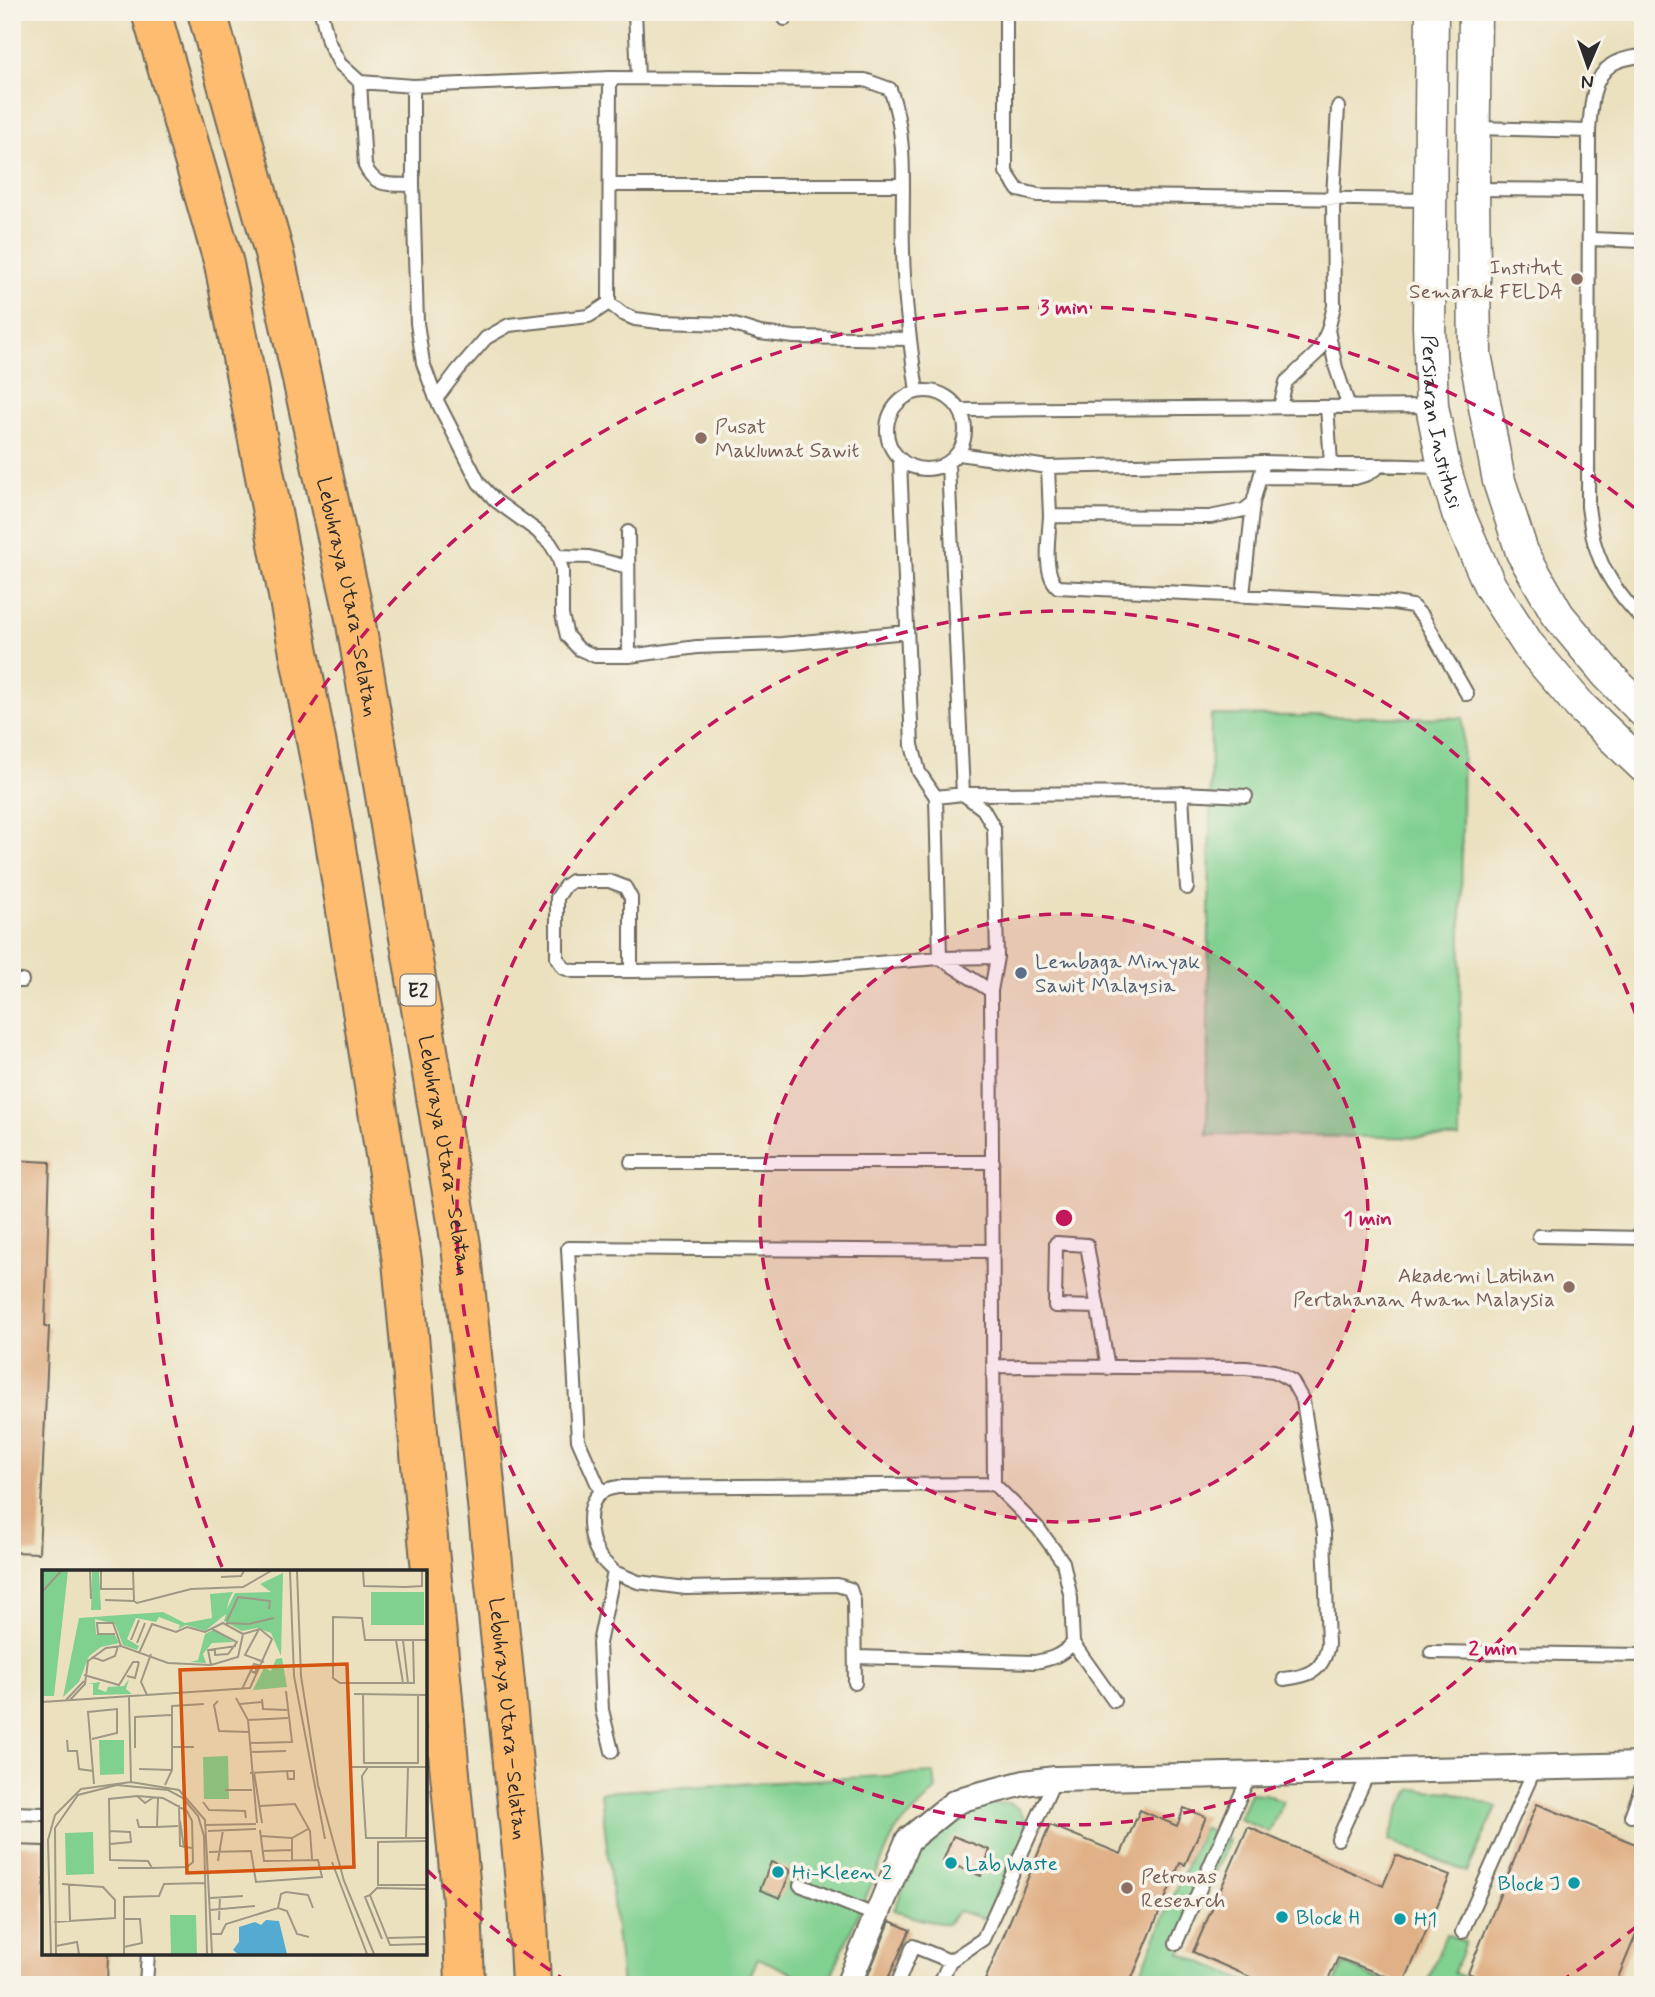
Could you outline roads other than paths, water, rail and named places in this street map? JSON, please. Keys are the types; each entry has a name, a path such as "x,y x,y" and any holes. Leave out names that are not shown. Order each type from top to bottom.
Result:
{"highway":[{"path":"151,12 224,264 332,822 400,1247 462,1902 465,1985"},
{"name":"Lebuhraya Utara–Selatan","path":"207,12 274,253 355,618 461,1245 526,1889 531,1985"}],"street":[{"name":"Persiaran Institusi","path":"1432,12 1429,326 1432,406 1444,467 1458,513 1490,586 1523,636 1581,707 1643,766"},
{"name":"Persiaran Institusi","path":"1475,12 1475,354 1499,481 1522,552 1558,615 1607,674 1643,710"},
{"path":"848,1985 908,1840 954,1803 966,1798 1055,1779 1643,1765"}],"lane":[{"path":"321,12 328,41 340,64 359,82 413,86 610,78 865,80 890,89 899,112 903,251 909,340 917,391"},
{"path":"635,12 638,78"},
{"path":"1006,12 1006,172 1017,190 1038,195 1429,200"},
{"path":"1643,56 1611,64 1598,80 1591,102 1588,507 1595,546 1612,582 1643,620"},
{"path":"609,303 610,78"},
{"path":"359,82 365,166 370,177 382,183 412,185"},
{"path":"413,86 412,185 417,323 423,363 436,398 479,483 496,501 550,543 558,556 562,570 562,615 567,636 579,649 595,656 629,656 697,647 782,644 908,632"},
{"path":"1280,407 1286,382 1318,352 1328,330 1334,306 1333,198 1338,107"},
{"path":"1475,128 1589,131"},
{"path":"611,184 903,185"},
{"path":"1473,189 1589,190"},
{"path":"1590,239 1643,242"},
{"path":"609,303 635,319 659,322 731,324 760,333 794,337 909,340"},
{"path":"436,398 486,338 498,331 509,325 589,316 609,303"},
{"path":"1328,330 1336,368 1349,407"},
{"path":"917,391 942,394 961,410 966,432 959,454 948,464 923,471 900,461 887,443 887,421 897,402 917,391"},
{"path":"961,410 1432,406"},
{"path":"1327,407 1331,463"},
{"path":"959,454 1048,467 1264,462 1444,467"},
{"path":"900,461 912,745 919,772 936,797 940,958"},
{"path":"1243,595 1253,503 1264,462"},
{"path":"948,464 964,794 983,809 993,828 998,957 991,991 994,1484 1038,1528 1063,1562 1071,1598 1073,1643 1114,1701"},
{"path":"1260,477 1354,478 1368,474 1382,465"},
{"path":"1048,467 1048,566 1051,582 1058,587 1412,606 1423,617 1466,694"},
{"path":"1050,516 1210,517 1244,510 1253,503"},
{"path":"628,532 629,656"},
{"path":"558,556 589,557 628,567"},
{"path":"936,797 964,794 1182,793 1245,796"},
{"path":"1182,793 1186,888"},
{"path":"631,971 631,898 625,887 609,881 572,881 565,886 557,898 557,958 564,968 573,971 631,971 801,969 940,958 998,957"},
{"path":"940,958 991,991"},
{"path":"631,1162 993,1162"},
{"path":"1539,1236 1643,1238"},
{"path":"1098,1307 1055,1306 1056,1244 1087,1245 1098,1307 1108,1367"},
{"path":"601,1492 578,1440 568,1248 993,1251"},
{"path":"993,1366 1246,1368 1274,1371 1292,1381 1303,1401 1324,1534 1328,1645 1326,1657 1318,1668 1304,1676 1284,1679"},
{"path":"855,1683 854,1601 850,1589 838,1585 686,1588 638,1582 614,1572 599,1556 593,1542 589,1525 592,1507 601,1492 642,1485 994,1484"},
{"path":"612,1751 602,1710 599,1643 614,1572"},
{"path":"856,1657 1035,1661 1052,1659 1065,1652 1073,1643"},
{"path":"1432,1652 1643,1655"},
{"path":"1462,1932 1535,1768"},
{"path":"1338,1839 1368,1772"},
{"path":"1176,1943 1250,1774"},
{"path":"939,1985 950,1961 983,1939 1055,1779"},
{"path":"1631,1816 1643,1783"},
{"path":"12,1813 42,1814"},
{"path":"800,1885 877,1916"},
{"path":"897,1985 913,1946 950,1961"},
{"path":"146,1985 148,1955"}],"place":[{"name":"Institut Semarak FELDA","path":"1577,279"},
{"name":"Pusat Maklumat Sawit","path":"701,438"},
{"name":"Lembaga Minyak Sawit Malaysia","path":"1021,973"},
{"name":"Akademi Latihan Pertahanan Awam Malaysia","path":"1569,1287"},
{"name":"Lab Waste","path":"951,1863"},
{"name":"Hi-Kleen 2","path":"778,1872"},
{"name":"Block J","path":"1574,1883"},
{"name":"Petronas Research","path":"1127,1888"},
{"name":"Block H","path":"1282,1917"},
{"name":"H1","path":"1400,1919"}]}
